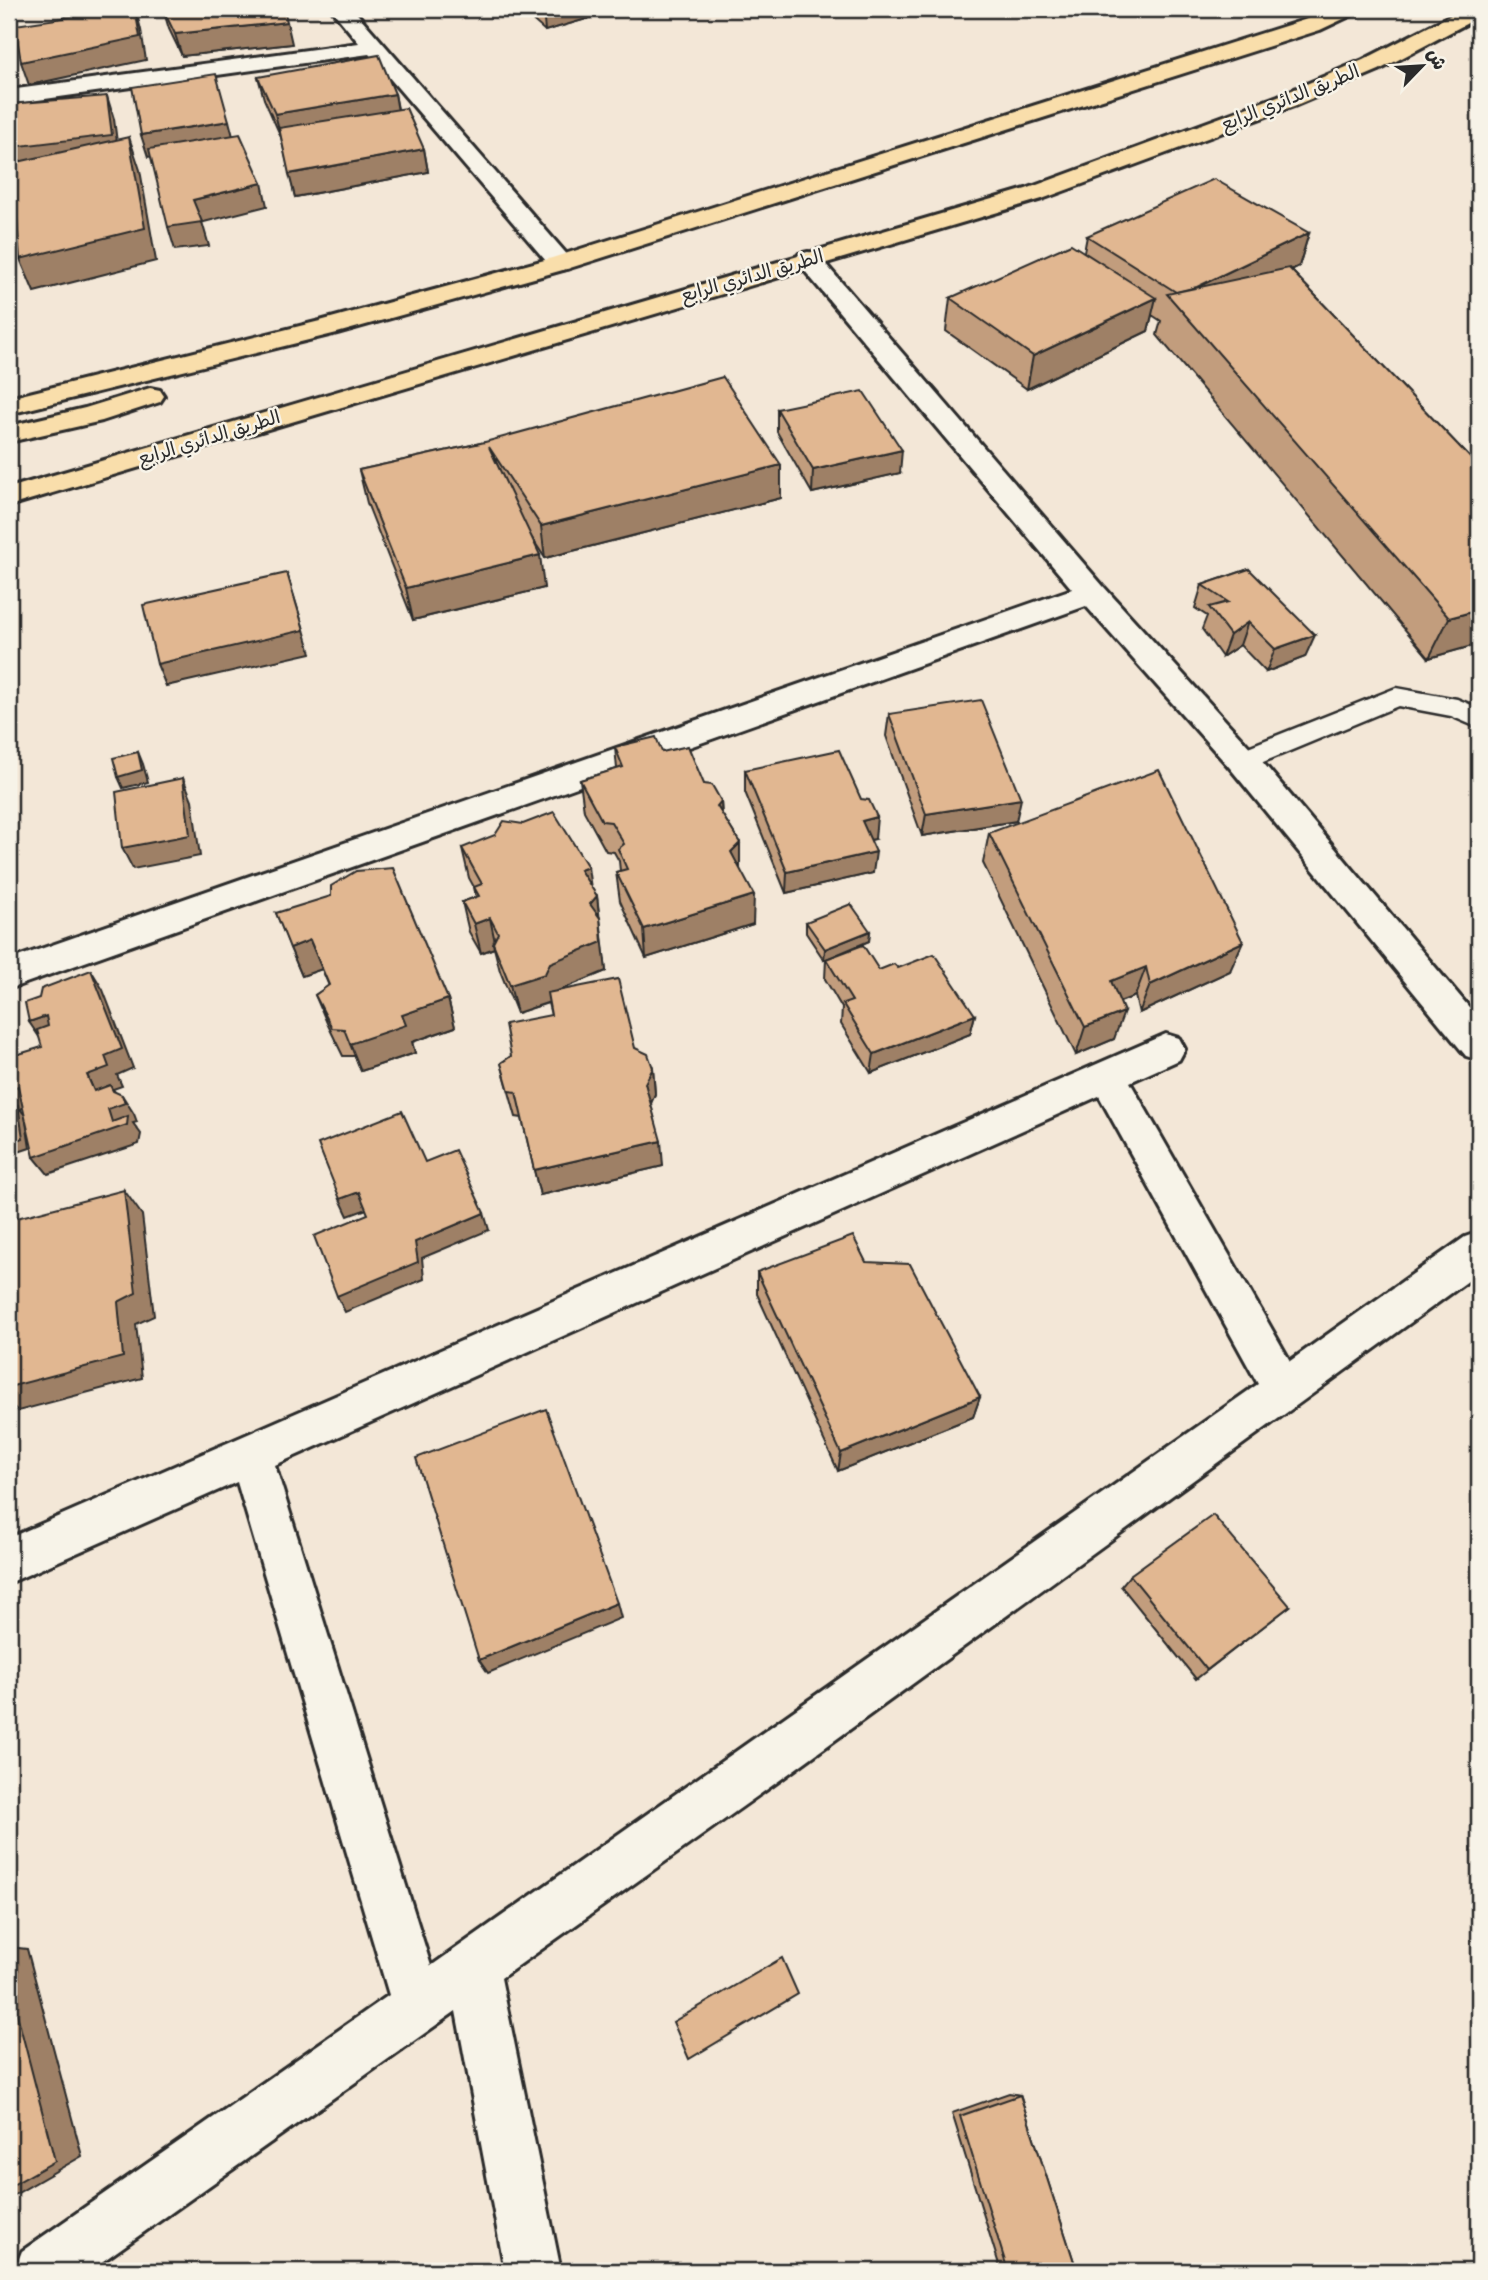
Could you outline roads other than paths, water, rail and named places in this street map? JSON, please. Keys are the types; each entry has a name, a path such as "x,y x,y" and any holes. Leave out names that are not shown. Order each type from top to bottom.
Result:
{"main road":[{"path":"9,406 239,350 561,263 1312,25 1349,9"},
{"name":"الطريق الدائري الرابع","path":"13,493 1034,194 1157,151 1371,65 1479,9"},
{"path":"9,434 92,415 140,400 178,384 239,350"}],"street":[{"path":"342,9 561,263"},
{"path":"9,97 374,47"},
{"path":"808,259 1092,593 1242,760 1479,1045"},
{"path":"9,975 1092,593"},
{"path":"9,1560 1166,1049"},
{"path":"1107,1075 1284,1390"},
{"path":"42,2271 1479,1250"},
{"path":"250,1454 418,2006"},
{"path":"473,1967 533,2271"}],"lane":[{"path":"1242,760 1396,698 1457,708 1479,719"}]}
